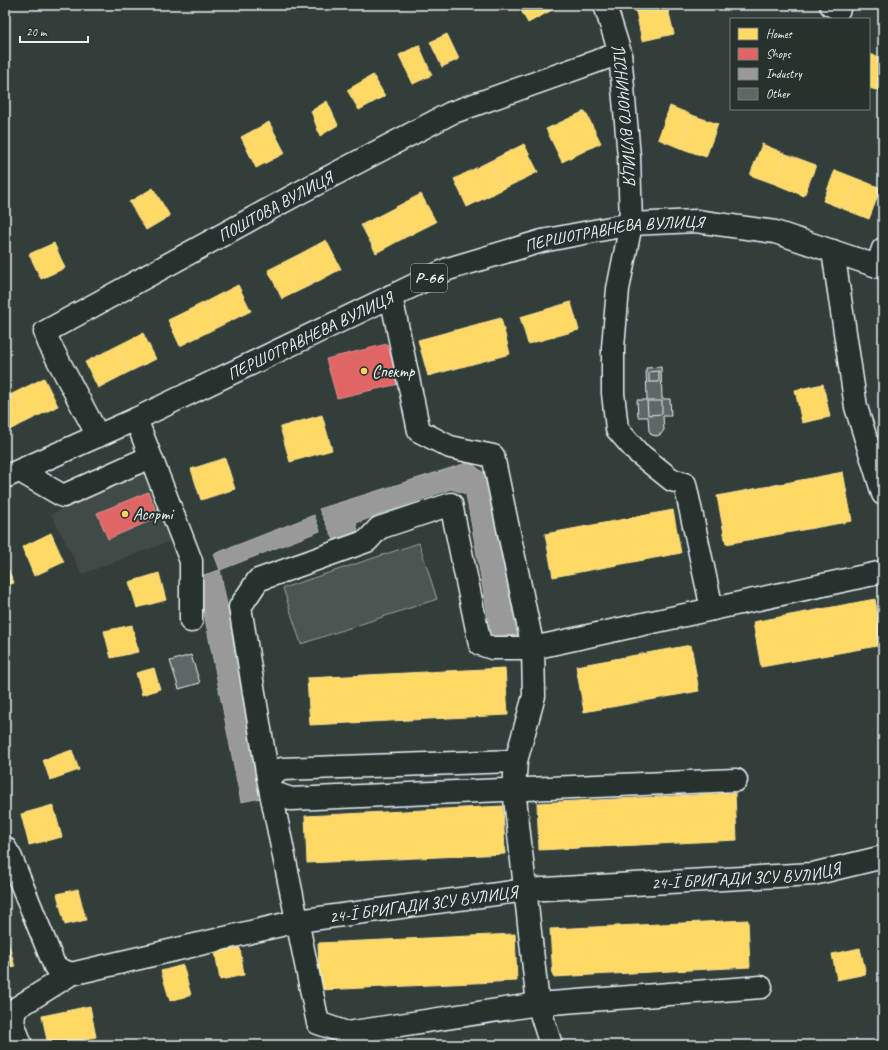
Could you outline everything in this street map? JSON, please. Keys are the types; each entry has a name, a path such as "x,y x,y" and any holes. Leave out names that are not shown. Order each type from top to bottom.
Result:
{"street":[{"name":"ЛІСНИЧОГО ВУЛИЦЯ","path":"605,5 620,53 626,116 630,224 618,289 613,347 613,393 617,429 637,452 672,480 685,484 712,610"},
{"name":"ПОШТОВА ВУЛИЦЯ","path":"98,436 49,343 45,332 297,194 452,114 620,53"},
{"name":"ПЕРШОТРАВНЕВА ВУЛИЦЯ","path":"12,474 136,419 448,269 542,241 630,224 696,221 775,232 833,251 881,261"},
{"path":"833,251 856,407 883,494"},
{"path":"391,296 419,431 450,447 493,456 533,648 534,696 516,761 514,789 538,1004 552,1045"},
{"path":"136,419 191,561 191,621"},
{"path":"12,474 63,496 150,457"},
{"path":"761,987 538,1004 347,1033 318,1023 270,785 240,607 258,580 367,541 379,528 451,504 480,644 492,648 533,648 883,572"},
{"path":"270,785 282,769 516,761"},
{"path":"270,785 291,800 736,780"},
{"path":"5,848 55,967 71,974"},
{"name":"24-Ї БРИГАДИ ЗСУ ВУЛИЦЯ","path":"21,1045 13,1022 15,1009 71,974 298,921 526,890 813,874 883,857"}],"shaded area":[{"path":"147,472 173,540 82,574 51,514"},
{"path":"419,543 437,599 301,644 283,588"}],"building: Homes":[{"path":"518,5 551,5 554,9 528,23"},
{"path":"634,5 668,5 668,9 637,16"},
{"path":"668,9 674,34 642,41 637,16"},
{"path":"447,34 459,59 442,67 430,42"},
{"path":"419,45 432,75 413,84 399,55"},
{"path":"870,54 883,58 883,92 870,88"},
{"path":"373,75 385,96 359,110 347,90"},
{"path":"327,101 338,125 320,136 311,111"},
{"path":"670,106 692,115 680,148 658,139"},
{"path":"585,111 601,143 562,162 546,129"},
{"path":"692,115 718,124 706,157 680,148"},
{"path":"269,122 285,153 256,168 241,137"},
{"path":"524,144 538,172 503,189 490,161"},
{"path":"762,144 786,154 775,184 750,175"},
{"path":"786,154 816,165 804,196 775,184"},
{"path":"490,161 503,189 467,207 454,179"},
{"path":"835,170 858,179 846,210 823,201"},
{"path":"858,179 881,188 869,219 846,210"},
{"path":"153,188 170,216 146,230 129,202"},
{"path":"421,194 436,222 406,237 392,209"},
{"path":"392,209 406,237 376,253 361,225"},
{"path":"326,240 341,269 313,284 298,255"},
{"path":"54,243 65,268 41,279 29,254"},
{"path":"298,255 313,284 282,299 268,270"},
{"path":"238,285 251,311 216,328 203,303"},
{"path":"571,302 579,330 528,344 520,317"},
{"path":"203,303 216,328 180,346 168,320"},
{"path":"501,318 510,354 428,376 418,340"},
{"path":"143,333 156,359 129,372 117,346"},
{"path":"117,346 129,372 98,388 85,362"},
{"path":"44,378 58,406 28,421 14,393"},
{"path":"823,384 830,417 802,423 795,390"},
{"path":"14,393 28,421 5,432 5,397"},
{"path":"322,415 332,450 290,462 280,427"},
{"path":"225,458 235,489 201,500 191,469"},
{"path":"843,472 852,521 726,544 717,496"},
{"path":"673,510 681,553 553,577 545,534"},
{"path":"51,533 64,562 34,576 22,547"},
{"path":"5,562 14,583 5,586"},
{"path":"159,573 166,600 137,608 129,582"},
{"path":"875,599 883,645 761,667 753,622"},
{"path":"132,625 138,652 111,658 104,631"},
{"path":"691,645 699,691 584,712 576,666"},
{"path":"154,668 160,689 142,695 136,673"},
{"path":"505,668 508,715 310,725 307,678"},
{"path":"72,750 79,770 50,780 43,760"},
{"path":"735,793 737,840 539,850 537,803"},
{"path":"53,805 62,837 29,845 21,814"},
{"path":"503,806 505,854 307,863 305,816"},
{"path":"78,889 86,920 65,925 57,894"},
{"path":"748,920 750,967 553,977 550,929"},
{"path":"515,934 517,981 320,990 318,943"},
{"path":"8,942 15,967 5,970 5,943"},
{"path":"240,948 244,975 220,980 215,952"},
{"path":"860,948 866,974 837,980 832,954"},
{"path":"183,965 191,995 170,1001 161,971"},
{"path":"90,1006 96,1037 57,1045 48,1045 42,1016"}],"building: Shops":[{"path":"387,344 399,384 337,398 326,359"},
{"path":"148,492 159,517 108,539 97,513"}],"building: Industry":[{"path":"470,462 490,478 518,635 492,638 466,494 451,489 356,523 359,534 335,542 319,509"},
{"path":"314,515 320,531 220,570 214,554"},
{"path":"220,570 266,797 241,802 197,577"}],"building: Other":[{"path":"661,367 662,399 670,399 671,416 663,416 664,430 657,436 652,435 649,431 648,417 638,417 637,400 647,400 646,368"},
{"path":"659,371 659,382 649,382 649,372"},
{"path":"647,401 662,401 662,414 648,415"},
{"path":"191,655 200,683 179,689 170,661"}],"place":[{"name":"Спектр","path":"364,371"},
{"name":"Асорті","path":"125,514"}]}
